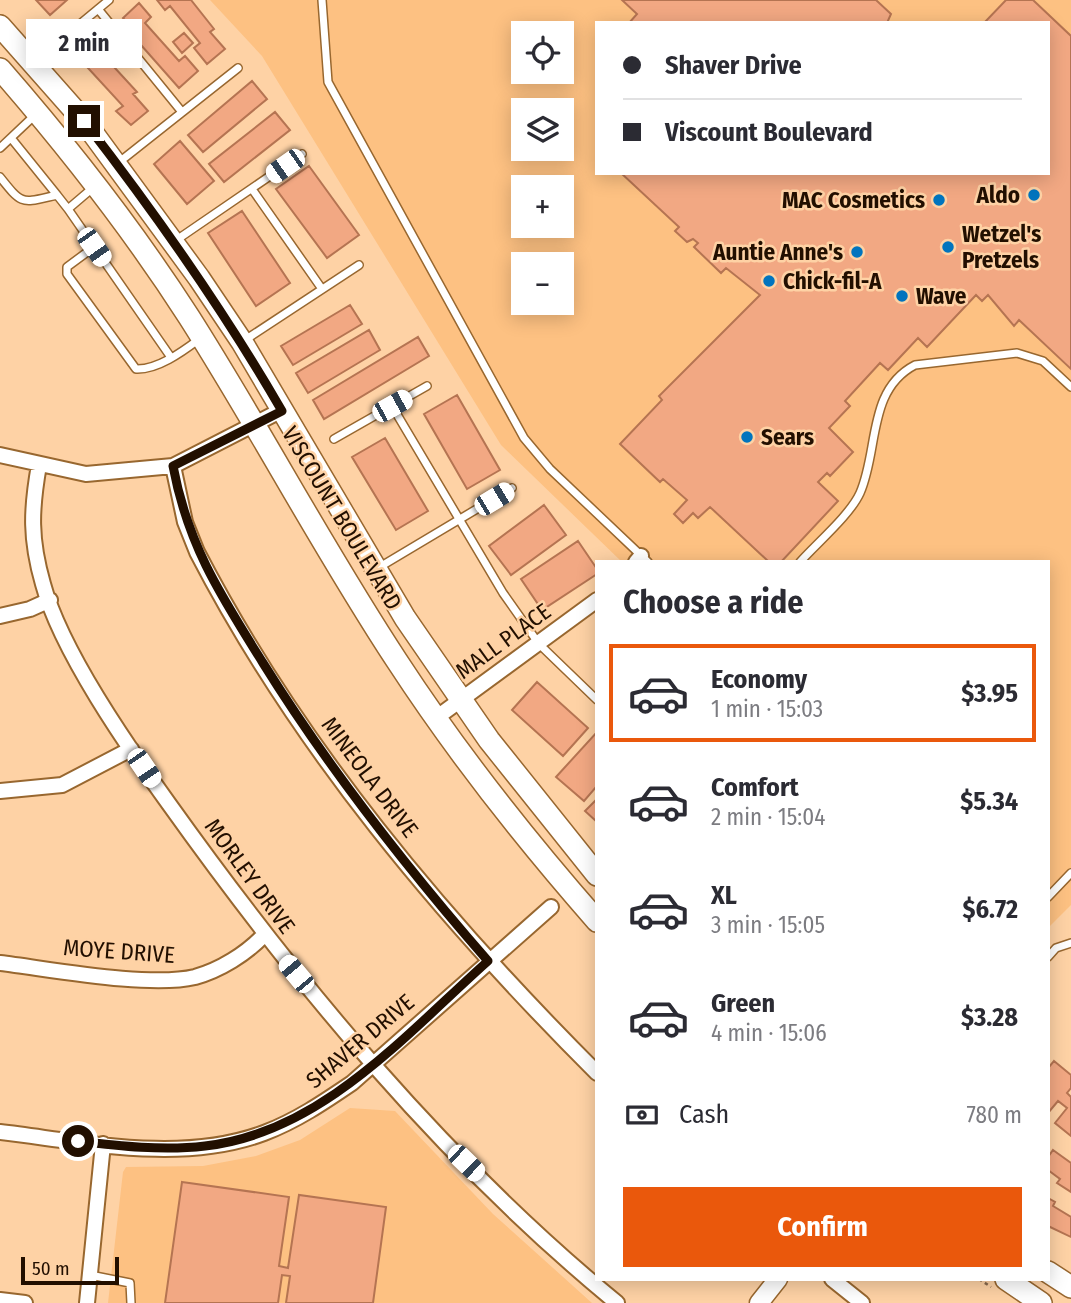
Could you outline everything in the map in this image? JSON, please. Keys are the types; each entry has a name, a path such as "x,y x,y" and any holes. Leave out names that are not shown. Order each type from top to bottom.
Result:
{"main road":[{"name":"VISCOUNT BOULEVARD","path":"0,26 117,164 173,242 242,342 376,570 461,699 547,817 595,873"},
{"name":"VISCOUNT BOULEVARD","path":"0,69 38,112 95,186 202,337 361,605 436,718 527,839 595,919"},
{"path":"1050,1273 1071,1287"},
{"path":"1009,1281 1041,1303"}],"street":[{"path":"0,455 39,465 100,474 173,466 282,411"},
{"name":"MORLEY DRIVE","path":"39,465 31,511 31,530 44,588 79,662 131,750 264,935 372,1063 466,1163 617,1303"},
{"name":"MINEOLA DRIVE","path":"173,466 185,522 197,552 293,712 405,862 488,961 595,1071"},
{"path":"0,616 30,609 50,600"},
{"name":"MALL PLACE","path":"436,718 595,602"},
{"path":"0,791 62,785 131,750"},
{"name":"SHAVER DRIVE","path":"0,1132 165,1149 202,1147 261,1134 318,1106 352,1083 551,907"},
{"name":"MOYE DRIVE","path":"0,963 143,979 183,979 224,965 264,935"},
{"path":"87,1303 103,1144"},
{"path":"759,1303 776,1281"},
{"path":"834,1281 862,1303"},
{"path":"0,1300 25,1303"}],"lane":[{"path":"33,63 109,0"},
{"path":"322,0 328,82 524,438 550,469 642,560"},
{"path":"98,9 182,112"},
{"path":"117,164 238,68"},
{"path":"0,148 38,112"},
{"path":"11,138 68,209 170,356"},
{"path":"173,242 302,154"},
{"path":"0,177 18,199 26,202 57,195"},
{"path":"68,209 95,186"},
{"path":"251,189 322,289"},
{"path":"94,247 67,267 67,274 136,369 146,369 183,352 202,337"},
{"path":"242,342 359,265"},
{"path":"802,560 860,492 885,394 902,372 915,365 1017,353 1043,361 1071,387"},
{"path":"334,439 427,386"},
{"path":"392,406 458,521 539,644 595,698"},
{"path":"376,570 512,488"},
{"path":"1050,895 1071,873"},
{"path":"1050,955 1056,948 1071,943"},
{"path":"90,1275 130,1283 131,1303"}],"shaded area":[{"path":"210,0 1071,0 1071,905 1050,926 1050,560 620,560 501,445 262,56"},
{"path":"350,1108 395,1111 493,1214 592,1303 108,1303 123,1172 126,1167 203,1166 256,1156 300,1140"}],"building":[{"path":"36,0 67,0 50,15"},
{"path":"157,0 191,0 214,29 210,32 225,49 207,64 194,48 200,43 170,6 165,10"},
{"path":"622,0 876,0 891,14 888,21 631,21 637,14"},
{"path":"1006,0 1033,0 1071,36 1071,369 1019,320 1014,326 988,295 982,301 976,295 927,347 918,338 888,370 880,363 845,401 850,406 829,428 853,452 830,476 827,473 818,482 838,501 783,560 767,560 710,507 698,518 693,513 683,523 674,514 687,500 663,479 660,482 620,444 662,400 659,396 760,295 726,268 721,273 694,247 698,243 693,239 687,242 675,231 679,227 623,175 1050,175 1050,21 986,21"},
{"path":"139,3 151,17 145,23 179,61 185,56 198,71 179,88 133,36 136,33 123,18"},
{"path":"184,33 193,43 182,53 173,42"},
{"path":"92,43 137,92 133,94 148,111 131,125 116,111 123,106 77,56"},
{"path":"252,81 267,99 203,152 188,135"},
{"path":"275,112 290,130 224,182 209,164"},
{"path":"180,141 214,181 187,204 154,164"},
{"path":"309,166 359,235 327,258 276,189"},
{"path":"242,211 290,283 256,306 208,233"},
{"path":"350,305 362,324 293,365 281,346"},
{"path":"369,330 380,350 308,393 296,373"},
{"path":"418,337 429,356 324,419 313,400"},
{"path":"457,395 500,470 467,489 424,414"},
{"path":"385,438 428,511 396,530 352,457"},
{"path":"544,505 566,535 511,575 489,546"},
{"path":"578,541 595,566 595,575 542,610 521,579"},
{"path":"537,682 588,728 563,756 512,710"},
{"path":"595,734 595,788 584,801 556,777"},
{"path":"595,801 595,820 585,811"},
{"path":"1054,1061 1071,1075 1071,1088 1067,1093 1071,1097 1071,1136 1055,1123 1067,1108 1058,1101 1050,1111 1050,1066"},
{"path":"1053,1150 1071,1163 1071,1192 1057,1183 1060,1179 1050,1172 1050,1154"},
{"path":"182,1182 289,1197 279,1266 288,1268 299,1195 386,1207 373,1303 286,1303 290,1276 282,1275 278,1303 165,1303"},
{"path":"1050,1199 1055,1202 1053,1206 1071,1217 1071,1237 1050,1227"}],"place":[{"name":"Aldo","path":"1034,195"},
{"name":"MAC Cosmetics","path":"939,200"},
{"name":"Wetzel's Pretzels","path":"948,247"},
{"name":"Auntie Anne's","path":"857,252"},
{"name":"Chick-fil-A","path":"769,281"},
{"name":"Wave","path":"902,296"},
{"name":"Sears","path":"747,437"}],"route":[{"path":"78,1141 165,1149 202,1147 245,1139 279,1127 318,1106 352,1083 488,961 405,862 306,732 232,614 197,552 185,522 173,466 282,411 242,342 199,278 84,121"}]}
